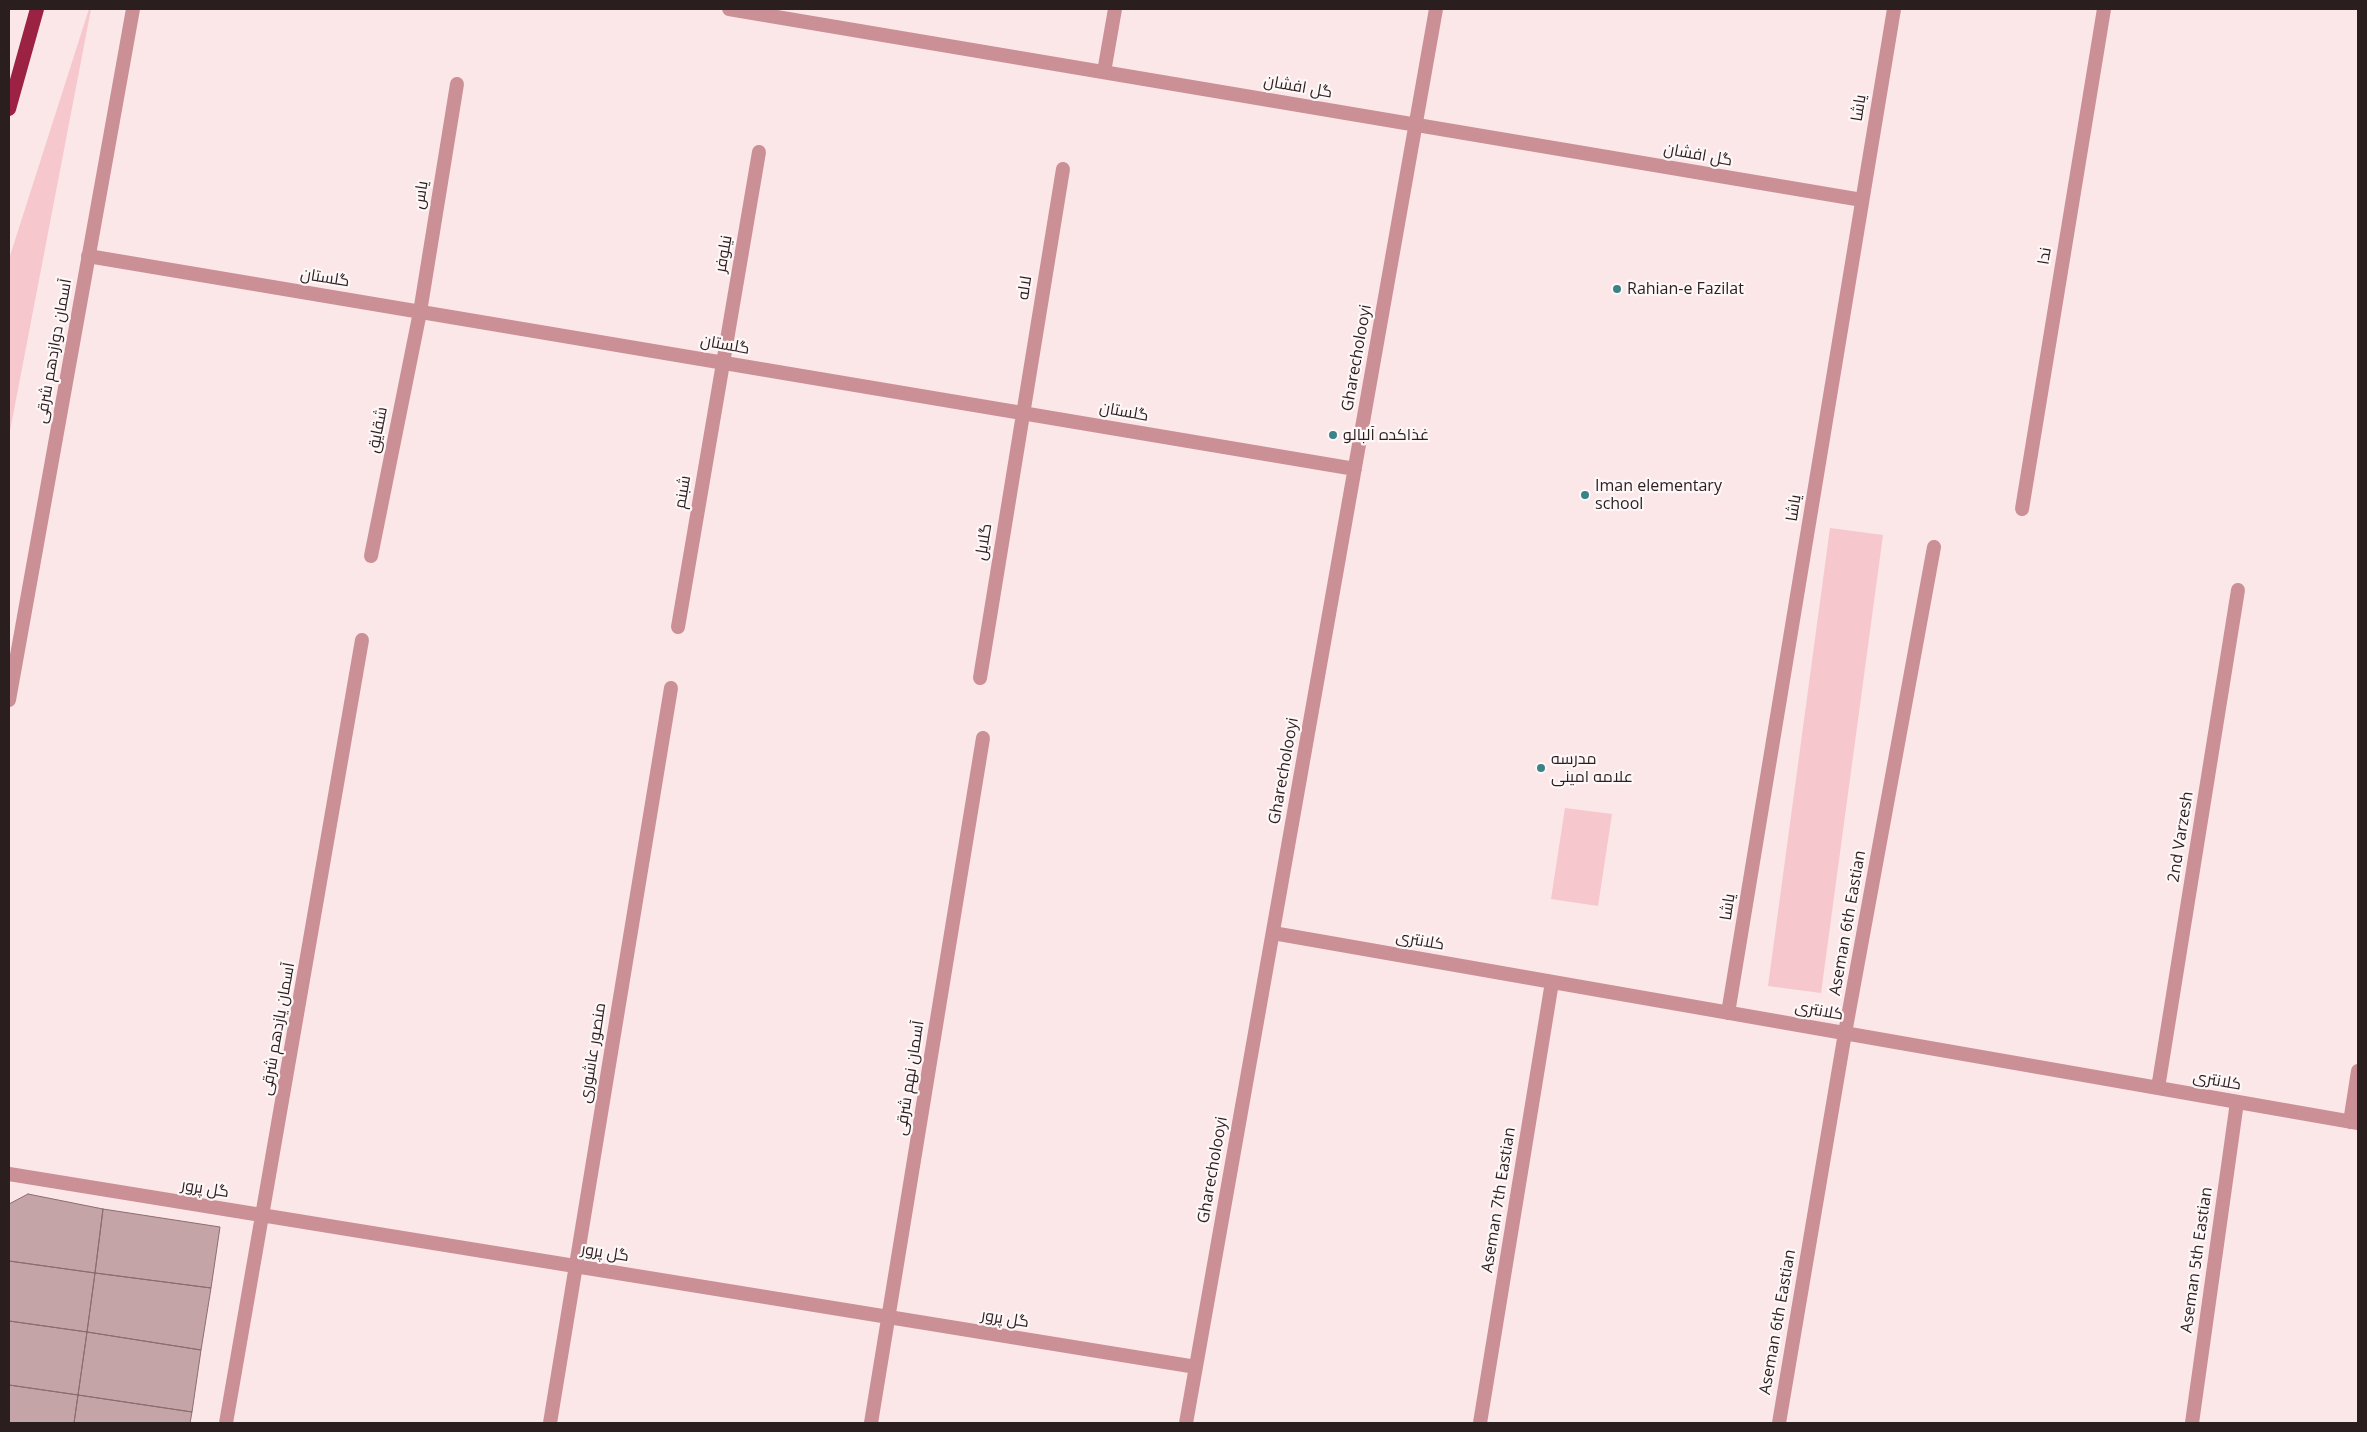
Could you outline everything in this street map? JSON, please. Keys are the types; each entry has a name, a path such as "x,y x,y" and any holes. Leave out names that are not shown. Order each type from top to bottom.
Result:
{"highway":[{"path":"9,109 37,9"}],"street":[{"name":"آسمان دوازدهم شرقی","path":"9,700 133,9"},
{"name":"گل افشان","path":"729,9 788,14 1104,72 1862,200"},
{"path":"1104,72 1115,9"},
{"name":"Gharecholooyi","path":"1186,1423 1436,9"},
{"name":"یاشا","path":"1728,1013 1894,9"},
{"name":"ندا","path":"2022,509 2104,9"},
{"name":"یاس","path":"420,312 457,84"},
{"name":"نیلوفر","path":"723,362 759,152"},
{"name":"لاله","path":"1023,413 1063,169"},
{"name":"گلستان","path":"88,256 1355,469"},
{"name":"شقایق","path":"371,556 420,312"},
{"name":"شبنم","path":"678,627 723,362"},
{"name":"گلایل","path":"980,678 1023,413"},
{"name":"Aseman 6th Eastian","path":"1779,1423 1845,1033 1934,547"},
{"name":"2nd Varzesh","path":"2158,1088 2238,590"},
{"name":"آسمان یازدهم شرقی","path":"226,1423 362,640"},
{"name":"منصور عاشوری","path":"550,1423 671,688"},
{"name":"آسمان نهم شرقی","path":"871,1423 983,738"},
{"name":"کلانتری","path":"1273,933 2354,1123"},
{"name":"Aseman 7th Eastian","path":"1480,1423 1552,982"},
{"path":"2354,1123 2358,1071"},
{"name":"Aseman 5th Eastian","path":"2192,1423 2237,1102"},
{"name":"گل پرور","path":"9,1174 1196,1367"}],"shaded area":[{"path":"89,9 91,9 9,436 9,259"},
{"path":"1830,528 1883,535 1821,993 1768,986"},
{"path":"1565,808 1612,814 1598,906 1551,899"}],"building":[{"path":"28,1194 103,1209 95,1273 9,1261 9,1204"},
{"path":"103,1209 220,1227 211,1288 95,1273"},
{"path":"9,1261 95,1273 87,1332 9,1321"},
{"path":"95,1273 211,1288 201,1350 87,1332"},
{"path":"9,1321 87,1332 78,1395 9,1385"},
{"path":"87,1332 201,1350 192,1412 78,1395"},
{"path":"9,1385 78,1395 74,1423 9,1423"},
{"path":"78,1395 192,1412 190,1423 74,1423"}],"place":[{"name":"Rahian-e Fazilat","path":"1617,289"},
{"name":"غذاکده آلبالو","path":"1333,435"},
{"name":"Iman elementary school","path":"1585,495"},
{"name":"مدرسه علامه امینی","path":"1541,768"}]}
